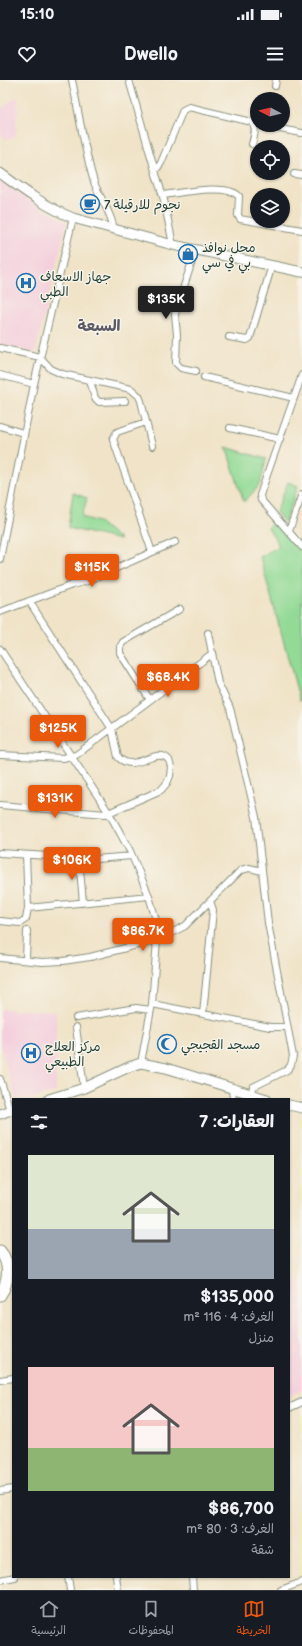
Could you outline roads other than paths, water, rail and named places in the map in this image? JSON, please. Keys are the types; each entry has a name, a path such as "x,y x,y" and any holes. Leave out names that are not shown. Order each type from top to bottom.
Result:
{"highway":[{"path":"0,1251 4,1258 8,1275 5,1287 0,1295"}],"street":[{"path":"72,80 84,144 94,181 99,195 112,220 114,230"},
{"path":"129,80 163,195 173,244"},
{"path":"155,171 161,163 183,110 186,108 252,122 255,130 253,140"},
{"path":"290,131 302,133"},
{"path":"0,173 35,198 58,212 73,218 114,230 173,244 302,272"},
{"path":"294,174 302,175"},
{"path":"163,195 208,189 232,192 239,196 240,200 238,215 240,219 302,230"},
{"path":"0,559 2,536 34,384 73,218"},
{"path":"196,249 175,314 177,335 176,362 181,368 196,371"},
{"path":"229,336 247,340 250,338 272,265"},
{"path":"0,348 40,357 56,371 126,388 135,392 141,401 152,446"},
{"path":"302,375 299,391 294,398 260,495 261,500 302,547"},
{"path":"0,376 34,384"},
{"path":"204,377 294,398"},
{"path":"90,380 95,398 99,402 125,401"},
{"path":"146,422 117,432 113,439 152,552"},
{"path":"0,426 24,433"},
{"path":"230,428 280,440"},
{"path":"289,531 302,494"},
{"path":"0,612 87,581 175,542"},
{"path":"0,805 103,814 109,813 158,792 167,783 171,772 169,760 164,755 158,755 137,762 120,760 116,754 115,738 112,729 29,601"},
{"path":"150,700 120,654 120,647 123,642 180,609"},
{"path":"208,633 218,683 230,708 256,817 268,924 293,1056 291,1065 287,1070 253,1087 251,1094"},
{"path":"0,649 109,813 132,856 149,896 156,920 157,940 151,1007 141,1064"},
{"path":"0,756 72,757 112,729 213,653"},
{"path":"0,853 110,859 132,856"},
{"path":"0,921 23,922 26,919 28,908 26,855"},
{"path":"79,858 83,903"},
{"path":"0,958 52,962 72,960 157,940 185,926 241,870 249,868 262,871"},
{"path":"28,908 149,896"},
{"path":"203,1014 213,910 210,902"},
{"path":"26,960 27,931"},
{"path":"76,1018 151,1007 203,1014 270,1027 287,1027"},
{"path":"76,1027 84,1088"},
{"path":"52,1098 84,1088 129,1067 141,1064 166,1068 264,1098"},
{"path":"0,1079 11,1110 0,1114"},
{"path":"232,1089 233,1098"},
{"path":"290,1105 302,1108"},
{"path":"0,1380 12,1378"},
{"path":"290,1408 302,1402"},
{"path":"0,1491 12,1489"},
{"path":"0,1580 12,1578"},
{"path":"68,1578 70,1590"},
{"path":"116,1578 118,1590"},
{"path":"192,1578 193,1590"},
{"path":"281,1590 302,1582"}],"place":[{"name":"7 نجوم للارقيلة","path":"90,204"},
{"name":"محل نوافذ بي في سي","path":"188,254"},
{"name":"جهاز الاسعاف الطبي","path":"26,283"},
{"name":"مسجد القجيجي","path":"167,1044"},
{"name":"مركز العلاج الطبيعي","path":"31,1053"}],"district":[{"name":"السبعة","path":"99,326"}]}
